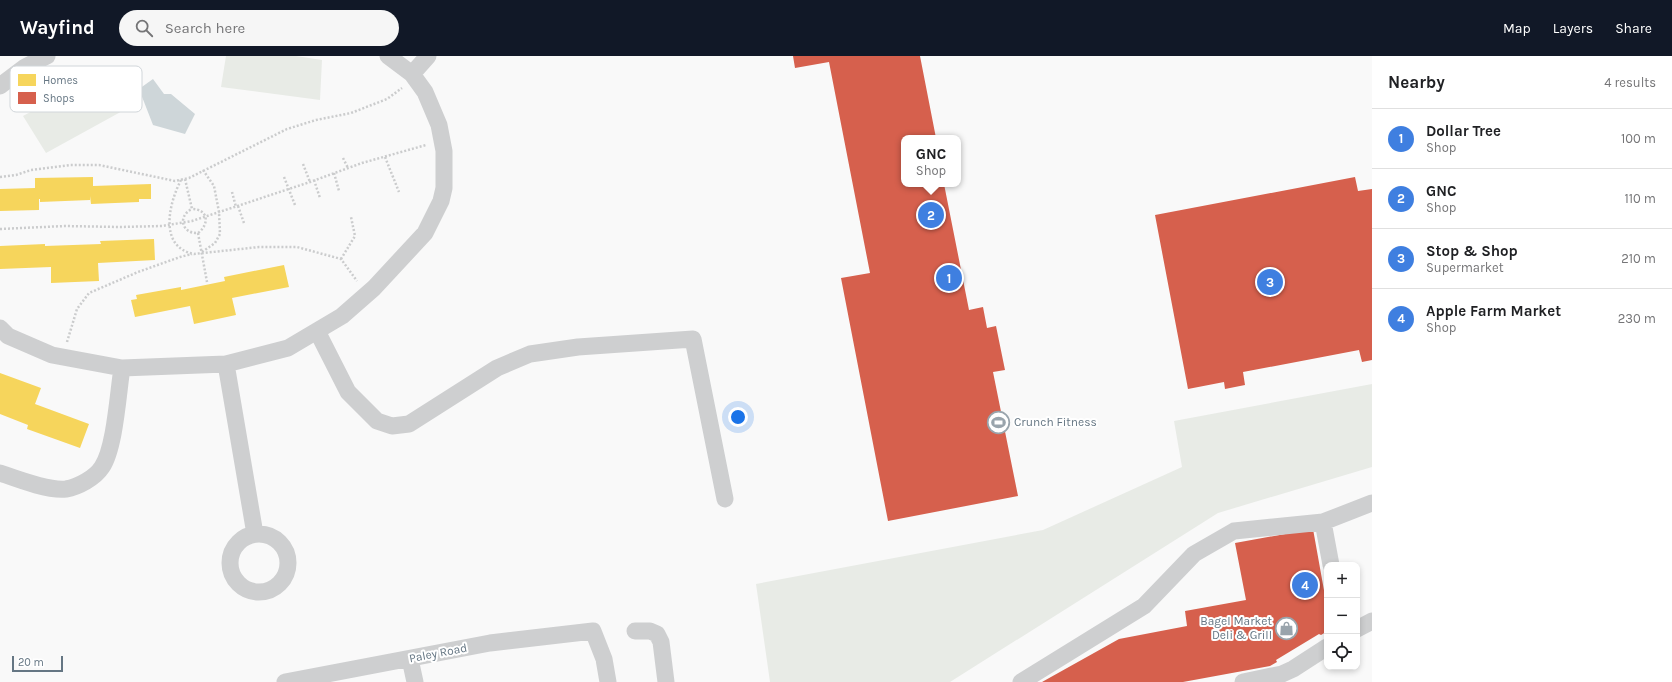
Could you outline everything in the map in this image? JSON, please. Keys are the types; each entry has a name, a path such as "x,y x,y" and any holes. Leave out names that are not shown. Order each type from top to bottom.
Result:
{"street":[{"path":"27,66 47,56"},
{"path":"0,328 8,336 52,355 122,368 226,364 288,348 342,316 366,294 424,233 441,201 444,188 444,152 439,125 434,112 425,92 414,76 388,56"},
{"path":"414,76 428,56"},
{"path":"0,86 10,78"},
{"path":"317,331 348,392 378,421 392,426 409,424 497,368 530,354 578,346 693,339 725,499"},
{"path":"226,364 255,534"},
{"path":"0,473 44,487 65,489 89,480 102,468 110,449 122,368"},
{"path":"1021,682 1144,606 1194,554 1234,531 1323,522 1372,503"},
{"path":"1323,522 1330,562"},
{"path":"1360,627 1372,621"},
{"name":"Paley Road","path":"284,682 490,644 593,631 604,659 608,682"},
{"path":"635,631 650,631 657,634 661,642 666,682"},
{"path":"1243,682 1283,678 1293,669 1324,649"},
{"path":"410,658 415,682"}],"path":[{"path":"0,177 16,175 31,170 70,165 99,165 175,182 185,179 287,129 316,120 351,113 387,99 414,76"},
{"path":"0,229 65,226 120,227 183,223 290,189 348,168 442,140"},
{"path":"385,157 399,192"},
{"path":"343,158 348,168"},
{"path":"303,164 310,182"},
{"path":"202,253 215,243 220,234 219,212 214,186 203,170"},
{"path":"334,173 339,190"},
{"path":"284,177 296,205"},
{"path":"185,179 192,208"},
{"path":"181,180 175,191 169,224 172,237 177,246 186,252 194,254"},
{"path":"314,180 320,198"},
{"path":"232,192 244,222"},
{"path":"192,208 198,209 203,213 206,221 205,226 198,233 189,231 182,219 185,213 192,208"},
{"path":"341,259 355,236 351,217"},
{"path":"198,233 207,282"},
{"path":"63,357 77,309 89,292 138,272 180,257 194,254 259,247 298,247 341,259 366,294"}],"shaded area":[{"path":"226,56 296,56 322,60 320,100 221,87"},
{"path":"153,79 164,94 171,94 195,114 185,134 153,125 142,97 142,87"},
{"path":"30,112 121,112 46,153 23,116"},
{"path":"1372,384 1372,467 1218,513 950,682 770,682 756,584 1043,530 1182,467 1174,421"}],"building: Homes":[{"path":"93,177 93,186 151,184 151,199 139,199 139,202 91,204 90,196 90,200 40,202 39,199 39,210 0,211 0,189 35,188 35,178"},
{"path":"154,239 155,260 98,263 99,281 51,283 51,267 0,269 0,246 101,244 100,241"},
{"path":"284,265 289,287 232,298 236,315 194,324 190,306 135,317 131,300 137,299 136,295 181,287 181,290 225,281 224,277"},
{"path":"0,373 41,388 35,404 89,424 80,448 27,429 28,425 0,414"}],"building: Shops":[{"path":"793,56 920,56 935,135 901,135 901,187 945,187 969,310 983,307 987,328 996,326 1005,370 993,372 1018,496 888,521 841,278 870,273 829,62 795,68"},
{"path":"1355,177 1358,191 1372,189 1372,360 1362,362 1359,350 1243,372 1245,385 1225,389 1224,382 1188,389 1155,215"},
{"path":"1313,529 1324,590 1324,633 1321,635 1319,634 1276,660 1277,662 1270,666 1183,682 1042,682 1119,639 1187,626 1185,611 1246,600 1235,543"}],"place":[{"name":"GNC","path":"931,215"},
{"name":"Dollar Tree","path":"949,278"},
{"name":"Stop & Shop","path":"1270,282"},
{"name":"Crunch Fitness","path":"999,422"},
{"name":"Apple Farm Market","path":"1305,585"},
{"name":"Bagel Market Deli & Grill","path":"1287,628"}]}
